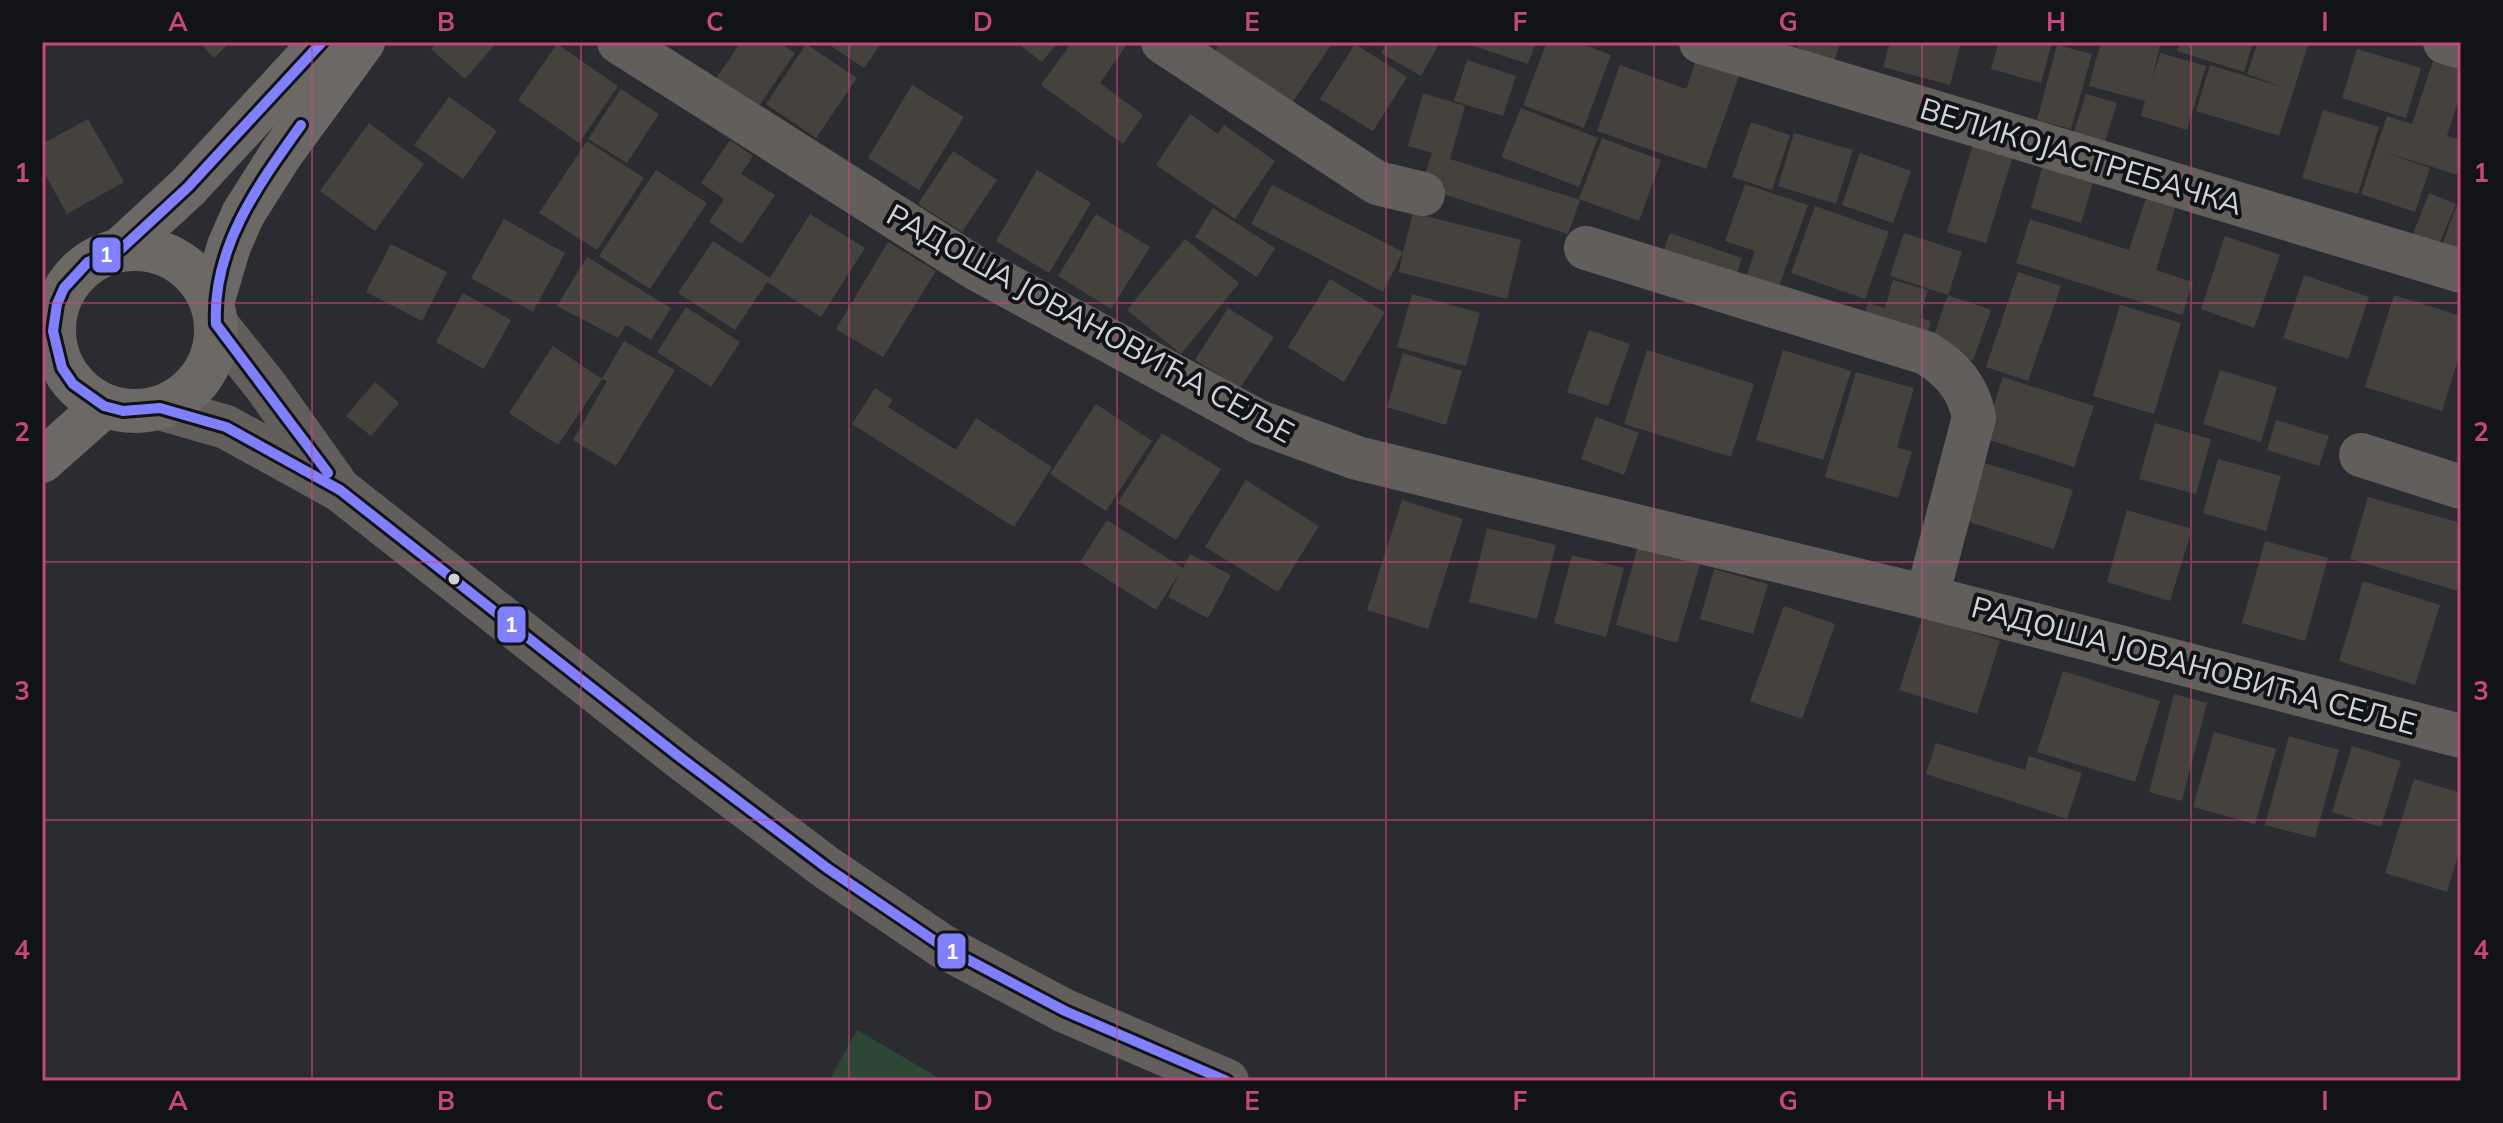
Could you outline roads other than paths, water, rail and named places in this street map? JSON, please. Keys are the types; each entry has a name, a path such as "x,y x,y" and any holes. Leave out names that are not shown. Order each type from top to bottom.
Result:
{"main road":[{"path":"121,249 188,187 322,42"},
{"path":"214,313 191,270 176,259 140,248 121,249 104,254 75,274 64,288 47,331 62,368 87,397 104,406 123,411 160,408 179,398 202,375 214,346 214,313 229,246 243,214 281,154 363,42"},
{"path":"42,461 104,406"}],"street":[{"name":"РАДОША ЈОВАНОВИЋА СЕЉЕ","path":"619,42 977,269 1259,422 1357,458 1927,597 2461,736"},
{"path":"1163,42 1377,183 1423,194"},
{"name":"ВЕЛИКОЈАСТРЕБАЧКА","path":"1701,42 2461,271"},
{"path":"2445,42 2461,47"},
{"path":"1586,248 1926,353 1958,379 1970,398 1974,417 1927,597"},
{"path":"214,313 340,490"},
{"path":"160,408 226,427 340,490 681,758 827,868 942,946 1065,1011 1227,1081"},
{"path":"2361,455 2461,487"}]}
